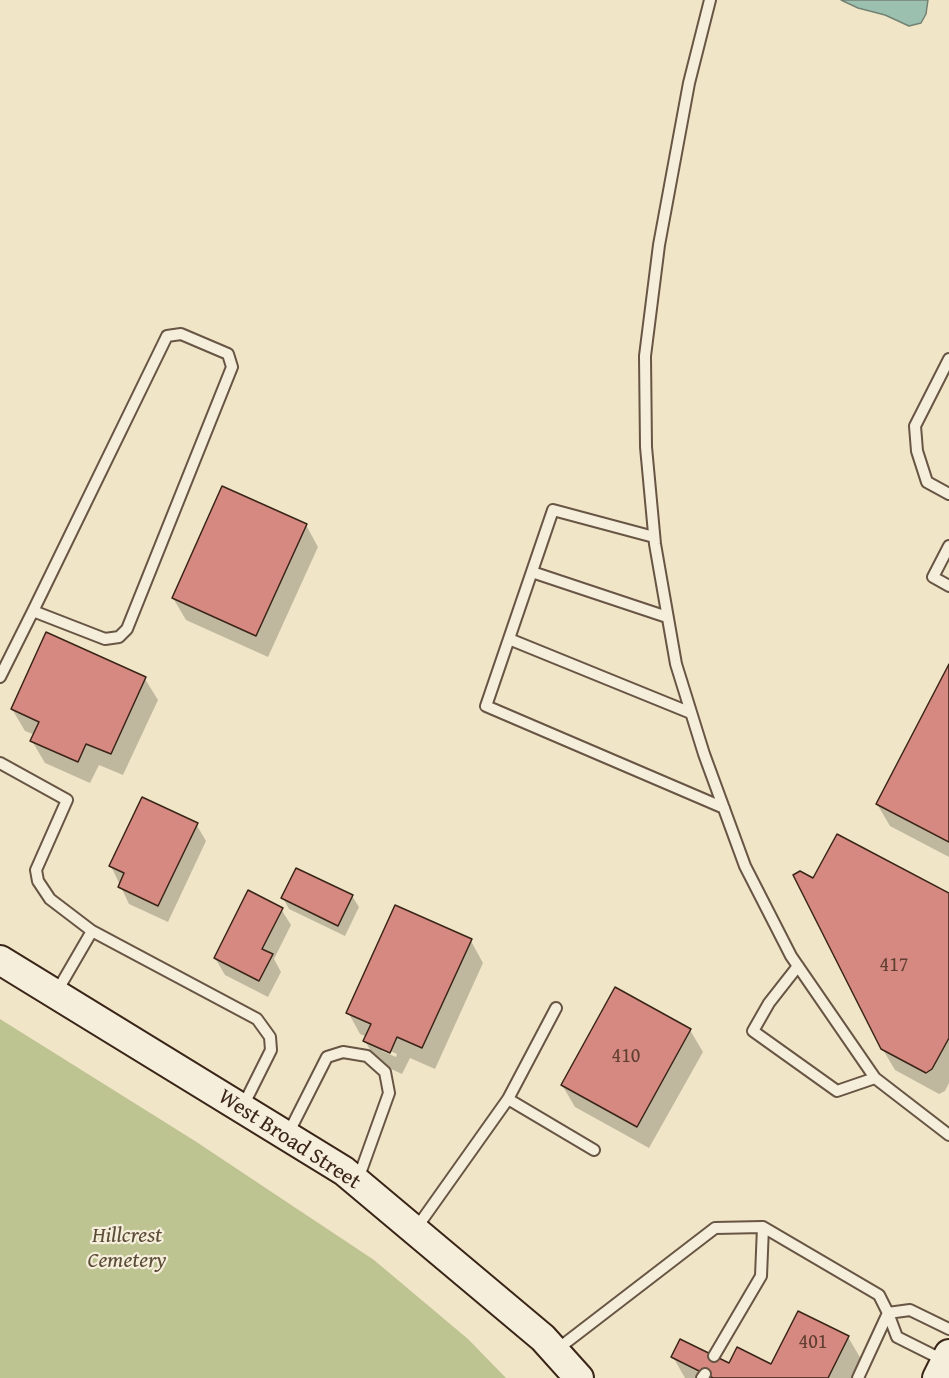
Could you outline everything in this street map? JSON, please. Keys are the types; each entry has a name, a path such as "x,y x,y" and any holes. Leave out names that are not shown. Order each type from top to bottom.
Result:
{"main road":[{"name":"West Broad Street","path":"0,960 242,1108 357,1182 555,1352 579,1378"}],"lane":[{"path":"710,0 689,83 661,234 645,356 646,447 654,537 676,664 745,866 798,966 875,1078 949,1135"},
{"path":"0,677 167,336 181,334 228,354 232,367 127,629 119,637 105,639 33,611"},
{"path":"949,359 915,426 917,451 927,482 949,494"},
{"path":"654,537 553,510 486,706 724,808"},
{"path":"949,546 933,577 949,586"},
{"path":"532,572 668,617"},
{"path":"509,639 691,713"},
{"path":"0,763 67,800 36,870 38,881 50,899 92,931 257,1019 270,1037 271,1050 242,1108"},
{"path":"56,994 92,931"},
{"path":"798,966 769,1003 753,1031 837,1091 875,1078"},
{"path":"415,1230 508,1099 556,1008"},
{"path":"287,1136 327,1057 343,1052 367,1056 385,1072 388,1093 357,1182"},
{"path":"508,1099 594,1150"},
{"path":"714,1356 761,1276 763,1227"},
{"path":"555,1352 715,1228 763,1227 879,1295 897,1337 944,1364"},
{"path":"888,1313 910,1310 949,1329"},
{"path":"858,1378 888,1313"}],"green space":[{"name":"Hillcrest Cemetery","path":"0,1019 195,1141 374,1260 468,1339 506,1378 0,1378"}],"shaded area":[{"path":"841,0 928,0 926,14 921,23 909,26"}],"building":[{"path":"222,486 307,524 256,636 172,598"},
{"path":"46,632 146,677 111,754 86,744 78,762 30,741 39,722 11,709"},
{"path":"949,664 949,842 876,804"},
{"path":"142,797 198,823 158,906 118,887 124,873 109,866"},
{"path":"837,834 949,893 949,1038 932,1069 926,1073 881,1049 793,875 800,871 813,878"},
{"path":"296,868 353,895 338,926 281,898"},
{"path":"248,890 283,908 262,949 273,954 259,981 214,958"},
{"path":"395,905 472,939 422,1048 397,1037 390,1053 363,1041 371,1024 346,1013"},
{"path":"615,987 691,1029 637,1127 561,1085"},
{"path":"798,1311 849,1336 828,1378 713,1378 671,1357 680,1339 729,1363 737,1347 771,1364"}]}
